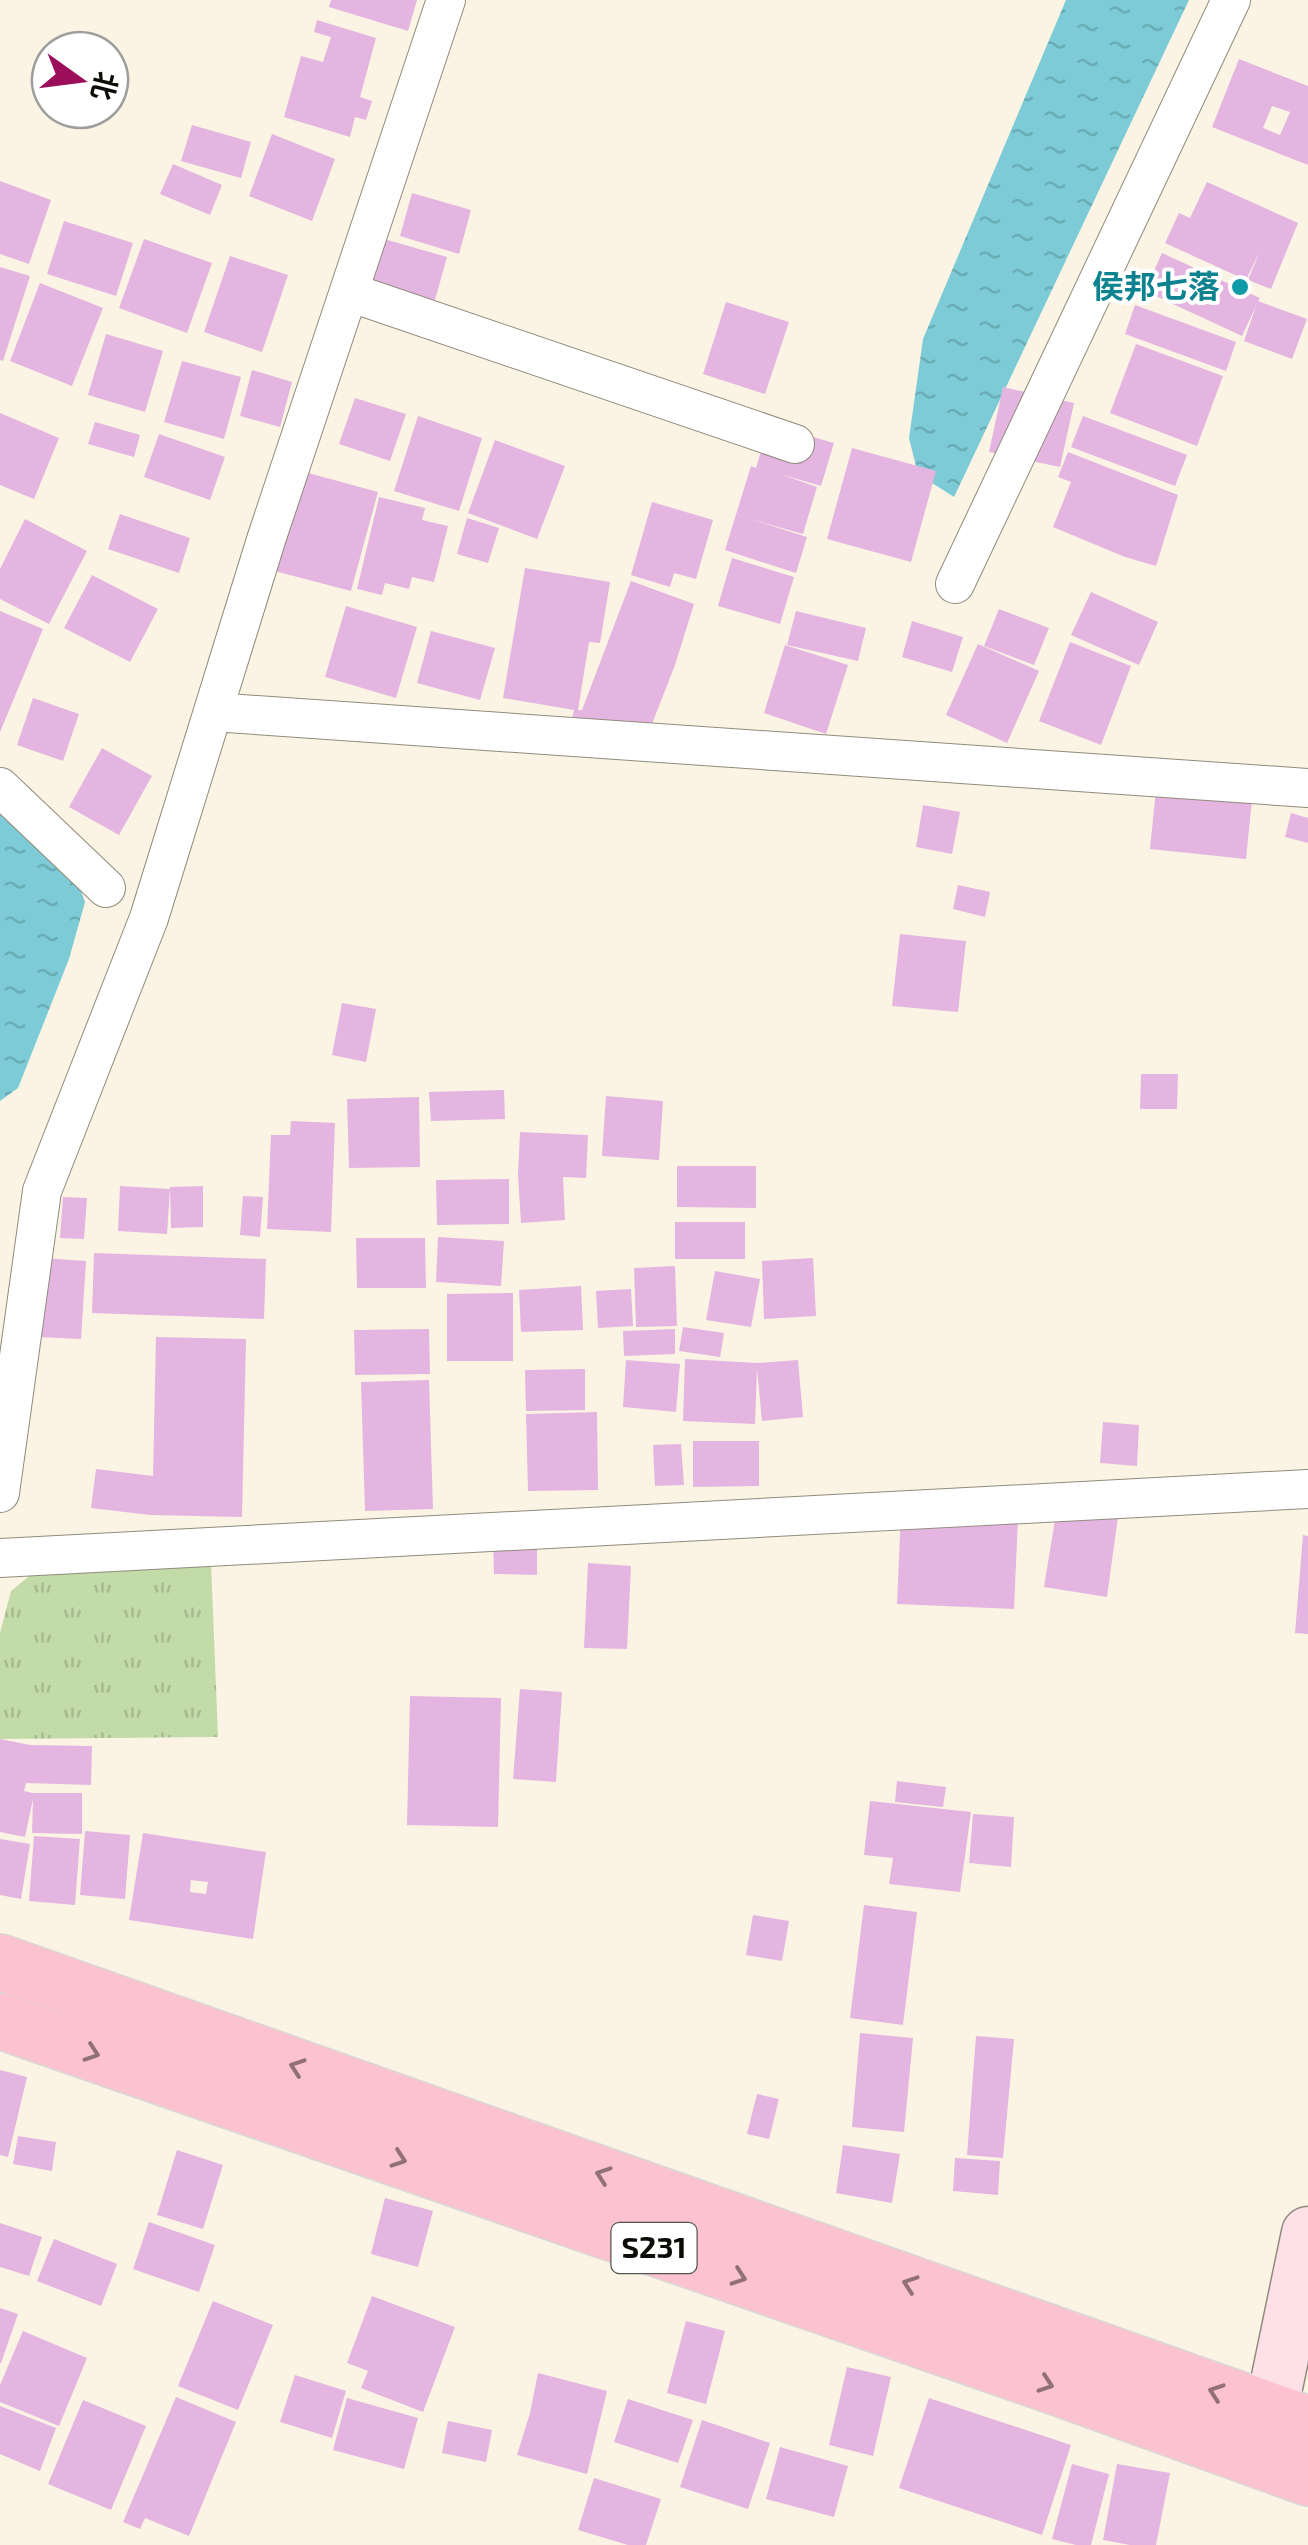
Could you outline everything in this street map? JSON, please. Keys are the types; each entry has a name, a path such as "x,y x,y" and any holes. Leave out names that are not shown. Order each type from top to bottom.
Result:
{"main road":[{"path":"0,1962 1289,2418"},
{"name":"S231","path":"0,2021 1308,2478"}],"street":[{"path":"0,1493 42,1191 149,918 266,540 446,0"},
{"path":"954,584 1232,0"},
{"path":"348,292 796,444"},
{"path":"212,712 1308,788"},
{"path":"0,787 106,888"},
{"path":"0,1558 1308,1489"},
{"path":"1289,2418 1308,2232"}],"green space":[{"path":"211,1562 218,1737 0,1739 0,1633 11,1591 39,1568"}],"water":[{"path":"1066,0 1189,0 954,497 918,474 909,438 923,339"},
{"path":"0,807 72,866 85,902 69,959 18,1088 0,1101"}],"building":[{"path":"331,0 417,0 408,31 329,7"},
{"path":"317,20 376,38 360,97 372,101 366,120 355,117 350,137 284,117 301,56 323,62 331,37 314,32"},
{"path":"1239,59 1308,86 1308,165 1212,127","holes":["1272,106 1290,112 1280,135 1263,128"]},
{"path":"192,125 251,142 241,178 181,161"},
{"path":"272,134 335,159 312,221 249,196"},
{"path":"173,164 222,185 210,215 160,194"},
{"path":"0,181 51,200 29,264 0,254"},
{"path":"1207,182 1298,223 1271,289 1248,280 1260,251 1246,280 1165,243 1179,213 1190,218"},
{"path":"412,193 471,210 459,254 400,236"},
{"path":"64,221 133,243 116,296 47,274"},
{"path":"144,239 212,263 187,333 119,308"},
{"path":"384,239 447,257 435,300 371,282"},
{"path":"1162,253 1260,298 1258,301 1307,319 1292,359 1244,341 1256,306 1242,336 1145,291"},
{"path":"230,256 288,275 262,352 204,332"},
{"path":"0,267 30,276 3,361 0,360"},
{"path":"40,283 103,308 72,386 10,361"},
{"path":"726,302 789,322 765,394 703,374"},
{"path":"1135,305 1236,342 1226,371 1125,334"},
{"path":"106,334 163,351 145,412 88,395"},
{"path":"1136,344 1223,376 1197,446 1110,413"},
{"path":"182,361 241,377 224,439 164,422"},
{"path":"252,370 292,382 280,427 240,416"},
{"path":"1003,387 1074,403 1060,467 989,452"},
{"path":"355,398 406,414 390,461 339,444"},
{"path":"0,413 59,438 34,499 0,485"},
{"path":"418,416 482,438 459,511 394,491"},
{"path":"1083,416 1187,455 1175,486 1071,447"},
{"path":"95,422 140,435 134,457 88,444"},
{"path":"769,424 834,443 821,486 780,474 817,487 803,534 750,519 807,537 796,573 725,550 751,466 756,468"},
{"path":"159,434 225,457 210,500 144,477"},
{"path":"495,440 565,466 537,539 468,513"},
{"path":"852,448 936,471 911,562 827,539"},
{"path":"1068,452 1178,495 1156,566 1053,527 1071,482 1058,477"},
{"path":"290,468 378,492 351,591 263,568"},
{"path":"379,497 425,508 422,520 448,526 434,582 412,577 409,589 385,583 382,595 357,589"},
{"path":"652,502 713,520 696,579 674,573 670,587 631,575"},
{"path":"120,514 190,538 179,573 108,549"},
{"path":"467,518 499,528 488,563 457,554"},
{"path":"25,519 87,551 49,624 0,599 0,569"},
{"path":"732,558 794,577 780,624 718,606"},
{"path":"525,568 610,582 600,643 589,642 578,710 582,710 631,581 694,604 648,734 570,729 574,710 503,698"},
{"path":"92,575 158,609 130,662 64,628"},
{"path":"1091,592 1158,622 1139,665 1071,635"},
{"path":"346,606 417,627 396,698 325,677"},
{"path":"999,609 1049,628 1034,665 984,646"},
{"path":"0,611 43,629 0,732"},
{"path":"796,611 866,628 858,661 787,645"},
{"path":"912,621 963,637 952,672 902,657"},
{"path":"431,631 495,648 480,700 417,683"},
{"path":"1070,642 1131,666 1101,745 1039,721"},
{"path":"978,644 1039,671 1007,743 946,715"},
{"path":"785,645 848,665 826,734 764,713"},
{"path":"33,698 79,714 63,761 17,745"},
{"path":"102,748 152,776 119,835 69,807"},
{"path":"1158,770 1254,780 1246,859 1150,849"},
{"path":"923,805 960,812 952,854 916,847"},
{"path":"1291,813 1308,818 1308,843 1285,837"},
{"path":"958,885 990,892 985,917 953,909"},
{"path":"900,934 966,941 958,1012 892,1006"},
{"path":"342,1003 376,1009 366,1062 332,1055"},
{"path":"1141,1074 1178,1074 1177,1109 1140,1109"},
{"path":"504,1090 505,1119 431,1121 429,1092"},
{"path":"606,1096 663,1101 659,1160 602,1156"},
{"path":"419,1097 420,1167 349,1168 347,1099"},
{"path":"291,1121 335,1123 331,1232 267,1229 271,1135 290,1135"},
{"path":"520,1132 588,1135 586,1178 563,1177 565,1220 521,1223"},
{"path":"677,1166 756,1166 756,1208 677,1207"},
{"path":"509,1179 509,1224 437,1225 436,1180"},
{"path":"120,1186 170,1189 167,1234 118,1231"},
{"path":"203,1186 203,1227 171,1228 170,1187"},
{"path":"243,1196 263,1197 260,1237 240,1235"},
{"path":"63,1197 87,1198 84,1239 60,1238"},
{"path":"675,1222 745,1222 745,1259 675,1259"},
{"path":"438,1237 504,1241 501,1286 436,1282"},
{"path":"356,1238 425,1238 426,1288 357,1288"},
{"path":"94,1253 266,1259 264,1319 92,1313"},
{"path":"42,1258 86,1261 81,1339 38,1337"},
{"path":"813,1258 816,1316 764,1319 762,1261"},
{"path":"675,1266 677,1326 636,1327 634,1268"},
{"path":"715,1271 760,1279 751,1327 706,1320"},
{"path":"581,1286 583,1330 521,1332 519,1290"},
{"path":"631,1289 633,1326 598,1328 596,1291"},
{"path":"513,1293 513,1361 447,1361 447,1294"},
{"path":"683,1327 724,1333 720,1357 679,1351"},
{"path":"429,1329 430,1374 355,1375 354,1330"},
{"path":"675,1329 675,1354 624,1356 623,1331"},
{"path":"156,1337 246,1339 242,1517 150,1515 91,1508 96,1469 153,1476"},
{"path":"685,1359 758,1363 798,1360 803,1417 762,1421 757,1369 755,1424 683,1421"},
{"path":"626,1360 680,1364 676,1412 623,1407"},
{"path":"585,1369 585,1410 526,1411 525,1370"},
{"path":"429,1380 433,1509 365,1511 361,1382"},
{"path":"597,1412 598,1490 528,1491 526,1414"},
{"path":"1103,1422 1139,1425 1137,1466 1100,1463"},
{"path":"693,1441 759,1441 759,1486 693,1487"},
{"path":"681,1444 684,1485 655,1486 653,1445"},
{"path":"1120,1502 1107,1597 1044,1587 1055,1520"},
{"path":"901,1512 1018,1518 1014,1609 897,1604"},
{"path":"1303,1535 1308,1536 1308,1634 1295,1633"},
{"path":"493,1537 537,1538 537,1575 494,1574"},
{"path":"588,1563 631,1566 627,1649 584,1648"},
{"path":"520,1689 562,1692 556,1782 513,1779"},
{"path":"410,1696 501,1698 498,1827 407,1825"},
{"path":"0,1739 30,1745 92,1746 91,1785 26,1783 24,1791 82,1793 82,1834 32,1833 33,1799 25,1837 0,1832"},
{"path":"897,1781 946,1787 943,1807 895,1802"},
{"path":"870,1801 971,1812 960,1892 889,1884 893,1858 864,1855"},
{"path":"973,1814 1014,1817 1011,1867 969,1863"},
{"path":"85,1831 130,1835 125,1899 80,1895"},
{"path":"143,1833 266,1852 253,1939 129,1920","holes":["191,1880 208,1882 206,1894 190,1892"]},
{"path":"34,1836 80,1839 75,1905 29,1901"},
{"path":"0,1839 30,1844 21,1899 0,1895"},
{"path":"864,1905 917,1912 903,2025 850,2018"},
{"path":"753,1915 789,1921 782,1961 746,1955"},
{"path":"860,2033 913,2038 904,2132 852,2127"},
{"path":"976,2036 1014,2039 1003,2158 967,2155"},
{"path":"0,2070 27,2077 8,2157 0,2155"},
{"path":"757,2094 779,2099 769,2139 747,2134"},
{"path":"18,2136 56,2142 52,2171 13,2164"},
{"path":"843,2145 900,2154 892,2203 836,2193"},
{"path":"177,2150 223,2165 203,2229 157,2215"},
{"path":"955,2158 1000,2161 998,2195 953,2191"},
{"path":"385,2198 433,2211 418,2267 371,2254"},
{"path":"149,2222 215,2245 199,2292 133,2269"},
{"path":"0,2223 42,2237 29,2276 0,2267"},
{"path":"54,2239 117,2264 101,2306 37,2281"},
{"path":"372,2296 455,2327 423,2412 361,2388 368,2371 347,2363"},
{"path":"213,2301 273,2325 238,2410 178,2386"},
{"path":"0,2308 18,2314 1,2363 0,2363"},
{"path":"686,2321 725,2331 706,2404 667,2393"},
{"path":"23,2331 87,2358 59,2426 0,2402 0,2385"},
{"path":"847,2367 891,2377 873,2456 829,2445"},
{"path":"538,2373 607,2391 587,2474 517,2455"},
{"path":"295,2375 346,2391 332,2438 280,2422"},
{"path":"176,2397 236,2422 189,2536 145,2518 140,2529 123,2522"},
{"path":"347,2398 418,2418 404,2469 333,2450"},
{"path":"929,2398 1071,2445 1042,2535 899,2488"},
{"path":"628,2399 693,2420 678,2463 614,2442"},
{"path":"83,2400 146,2426 111,2510 48,2484"},
{"path":"0,2406 56,2428 40,2471 0,2454"},
{"path":"702,2420 770,2443 748,2509 680,2487"},
{"path":"448,2421 492,2430 486,2462 442,2453"},
{"path":"780,2447 848,2466 834,2517 766,2499"},
{"path":"1072,2464 1109,2474 1091,2545 1052,2539"},
{"path":"1117,2464 1170,2473 1156,2545 1103,2540"},
{"path":"594,2478 661,2499 646,2545 628,2545 578,2530"}],"place":[{"name":"侯邦七落","path":"1240,287"}]}
